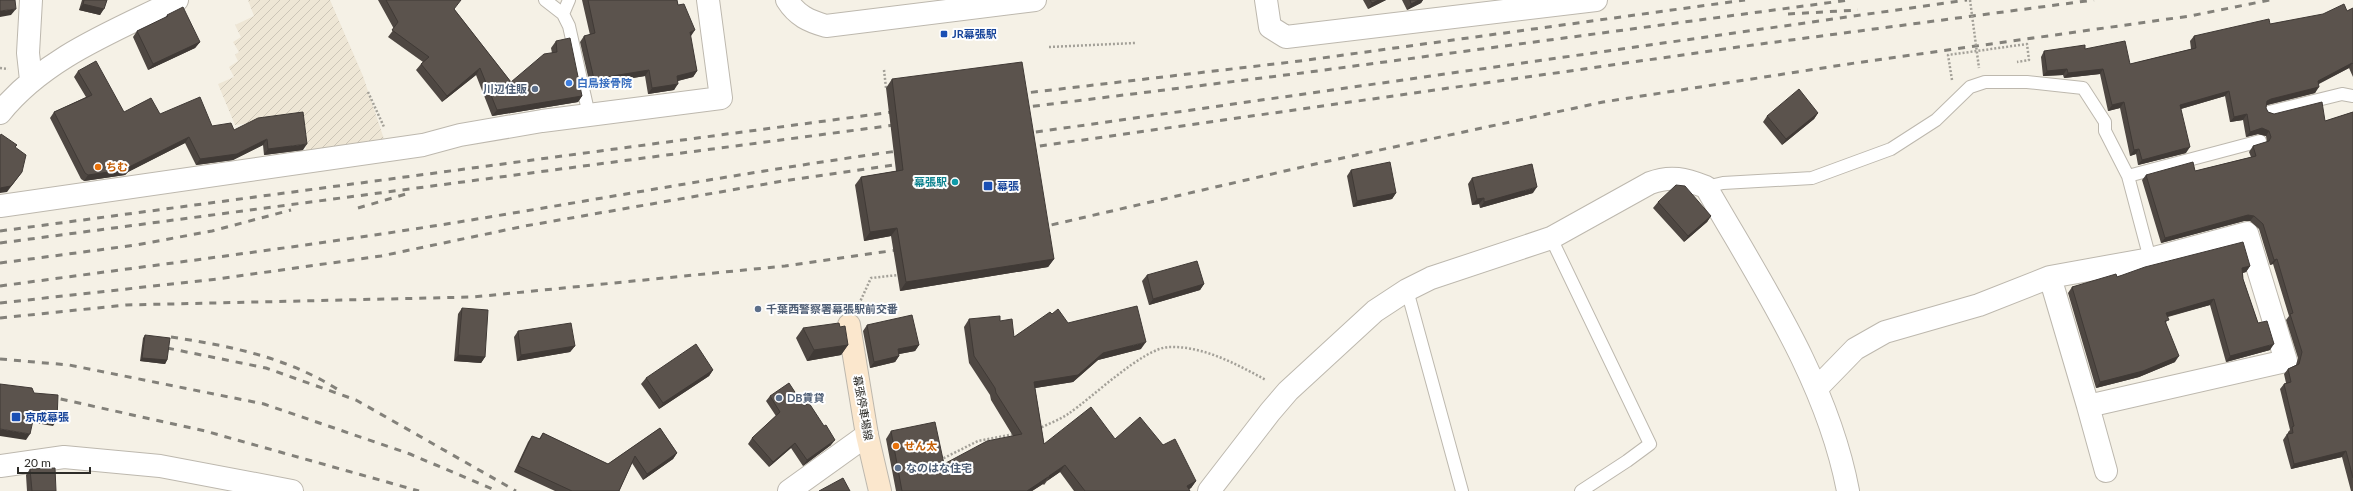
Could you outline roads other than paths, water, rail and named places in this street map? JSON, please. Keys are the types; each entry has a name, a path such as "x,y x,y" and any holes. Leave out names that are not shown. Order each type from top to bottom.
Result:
{"main road":[{"name":"幕張停車場線","path":"848,325 867,435 880,491"}],"street":[{"path":"31,0 28,53 31,80"},
{"path":"0,113 31,80 74,52 177,0"},
{"path":"0,206 393,150 488,130 721,98 708,0"},
{"path":"787,0 797,13 808,21 826,26 992,3 1036,0"},
{"path":"1266,0 1270,27 1286,37 1586,1"},
{"path":"1209,491 1288,391 1375,311 1407,290 1430,278 1551,238 1650,183 1665,178 1692,182 1706,187 1793,340 1817,388 1844,472 1848,491"},
{"path":"1817,388 1855,349 1885,332 1979,305 2050,277 2150,259 2247,233 2286,361 2088,406"},
{"path":"2050,277 2106,471"},
{"path":"789,491 867,435"},
{"path":"0,466 64,457 160,466 292,491"}],"lane":[{"path":"544,0 563,14 569,26 589,115"},
{"path":"563,14 569,0"},
{"path":"1706,187 1723,183 1812,178 1891,149 1936,120 1970,87 1992,82 2027,82 2083,88 2105,122 2105,130 2128,176 2150,259"},
{"path":"2269,112 2342,94 2353,96"},
{"path":"2128,176 2260,141"},
{"path":"1551,238 1650,444 1581,491"},
{"path":"1407,290 1462,491"}],"railway":[{"path":"1017,94 1300,61 1745,0"},
{"path":"1019,108 1302,73 1849,0"},
{"path":"1022,134 1967,0"},
{"path":"1026,148 1753,45 2094,0"},
{"path":"1038,228 1324,162 1603,102 1855,63 2190,16 2270,0"},
{"path":"1788,14 1858,10"},
{"path":"0,231 900,111"},
{"path":"0,243 902,124"},
{"path":"0,286 349,239 740,175 905,150"},
{"path":"0,303 217,279 381,256 525,226 783,181 907,163"},
{"path":"358,208 406,194"},
{"path":"0,263 136,245 212,231 291,210"},
{"path":"0,318 126,305 473,297 785,266 904,249"},
{"path":"171,337 215,344 257,354 298,369 337,389"},
{"path":"167,348 266,368 356,400 516,491"},
{"path":"0,359 69,365 264,404 410,454 497,491"},
{"path":"47,396 205,431 419,491"}],"place":[{"name":"JR幕張駅","path":"944,34"},
{"name":"白鳥接骨院","path":"569,83"},
{"name":"川辺住販","path":"535,89"},
{"name":"ちむ","path":"98,167"},
{"name":"幕張駅","path":"955,182"},
{"name":"幕張","path":"988,186"},
{"name":"千葉西警察署幕張駅前交番","path":"758,309"},
{"name":"DB賃貸","path":"779,398"},
{"name":"京成幕張","path":"16,417"},
{"name":"せん太","path":"896,446"},
{"name":"なのはな住宅","path":"898,468"}]}
